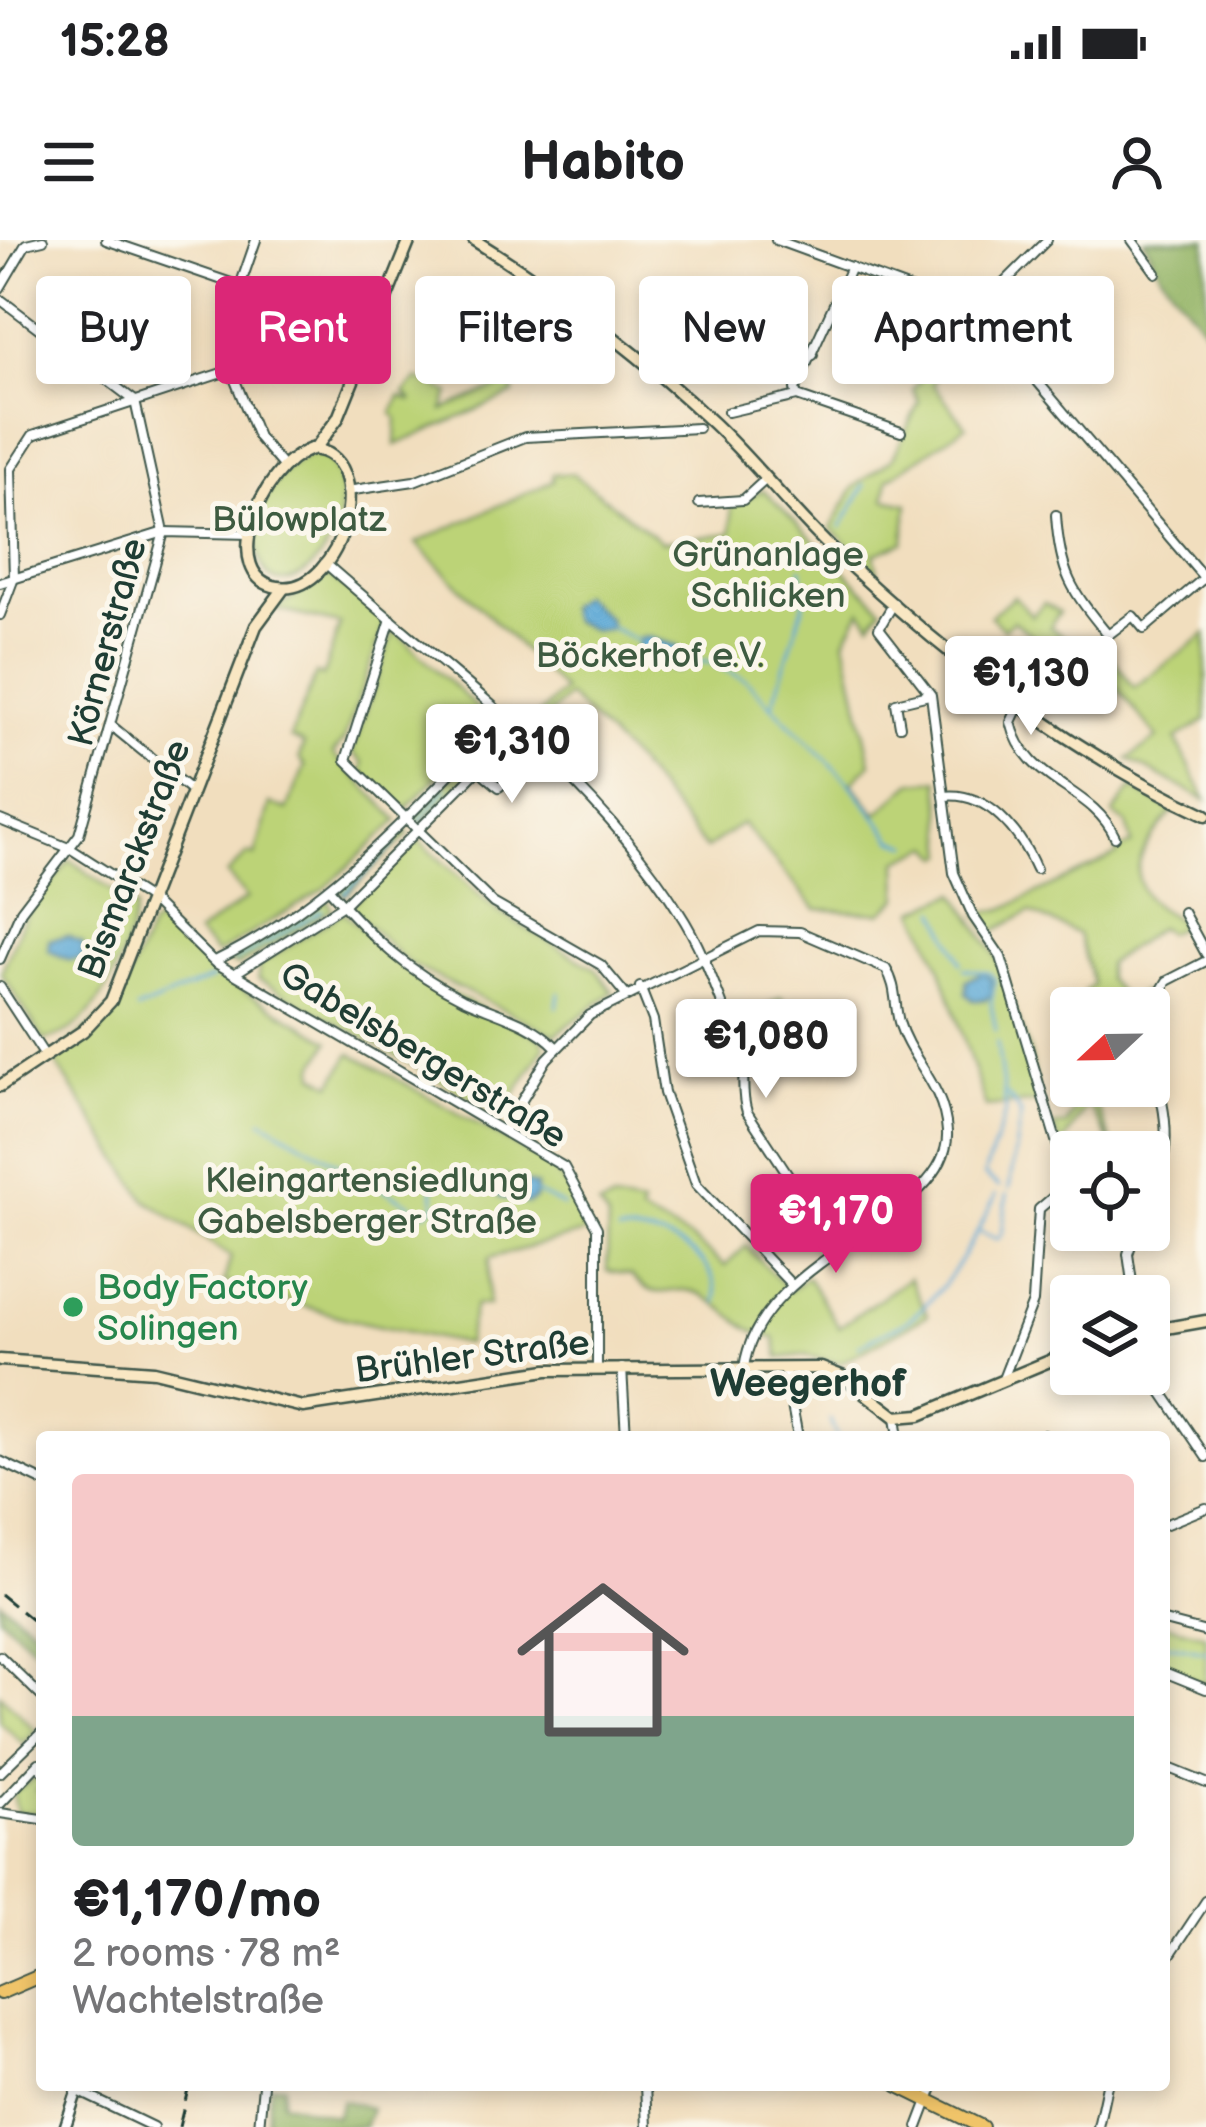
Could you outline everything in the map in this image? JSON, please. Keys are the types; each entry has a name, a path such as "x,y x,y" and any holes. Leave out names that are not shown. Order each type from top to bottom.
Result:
{"main road":[{"path":"391,287 410,240"},
{"path":"474,240 610,339 716,426 765,480 894,603 1021,701 1135,779 1206,814"},
{"path":"338,418 315,448 282,465 257,500 250,534 263,581 284,588 300,583 326,563 344,524 347,490 332,455 338,418 352,384"},
{"path":"315,448 332,455"},
{"name":"Bismarckstraße","path":"0,1086 105,1010 263,610 263,581"},
{"name":"Bismarckstraße","path":"263,610 284,588"},
{"path":"1170,1327 1206,1321"},
{"name":"Brühler Straße","path":"0,1360 170,1374 303,1407 597,1368 785,1367 831,1371 896,1418"},
{"path":"896,1418 920,1415 1050,1361"},
{"path":"0,1993 36,1978"},
{"path":"931,2091 982,2127"}],"street":[{"path":"0,288 26,244 43,240"},
{"path":"106,240 215,277"},
{"path":"243,276 256,240"},
{"path":"776,240 877,276"},
{"path":"1011,276 1047,240"},
{"path":"1132,240 1156,273"},
{"path":"848,276 851,267"},
{"path":"0,299 135,401"},
{"path":"797,396 795,388 832,318"},
{"path":"808,353 813,356"},
{"path":"0,615 14,578 11,475 24,443 42,429 215,378"},
{"path":"236,384 258,437 282,465"},
{"path":"1038,384 1205,579 1144,629 1133,616 1108,635 1070,588 1059,560 1056,514"},
{"path":"728,412 797,396 901,432"},
{"name":"Körnerstraße","path":"0,959 21,911 71,849 113,727 164,532 135,401"},
{"path":"347,490 414,482 525,437 698,428"},
{"path":"699,503 742,500 765,480"},
{"path":"0,583 164,532 250,534"},
{"path":"326,563 504,718 630,844 682,916 703,957 746,1065 746,1108 837,1249"},
{"path":"894,603 879,628 931,695 955,873 973,916 1001,957 1064,1167 1059,1192 1039,1209 1033,1302 1003,1381"},
{"path":"391,619 344,756 493,904 610,972 625,994"},
{"path":"900,726 896,703 931,695"},
{"path":"1021,701 1011,722 1027,758 1058,787 1096,809 1115,837"},
{"path":"214,962 256,941 331,891 504,718"},
{"path":"113,727 193,791"},
{"path":"465,758 501,787 539,752"},
{"path":"234,974 344,905 478,771"},
{"path":"944,796 967,795 1012,826 1036,869"},
{"name":"Gabelsbergerstraße","path":"0,820 71,849 151,900 214,962 564,1167 595,1218 597,1368"},
{"path":"331,891 408,967 538,1031 556,1047"},
{"path":"1163,987 1206,957 1184,912"},
{"path":"504,1130 556,1047 590,1015 703,957 768,930 800,932 886,969 900,1025 927,1069 945,1123 944,1154 924,1189 791,1284 755,1334 744,1368"},
{"path":"0,987 45,1056"},
{"path":"640,987 653,1020 664,1093 696,1184 791,1284"},
{"path":"785,1367 797,1431"},
{"path":"622,1369 626,1431"},
{"path":"1164,1395 1206,1457"},
{"path":"896,1418 898,1431"},
{"path":"0,1461 36,1478"},
{"path":"1170,1523 1206,1508"},
{"path":"1170,1623 1206,1632"},
{"path":"0,1656 36,1691"},
{"path":"1170,1674 1206,1689"},
{"path":"0,1774 36,1738"},
{"path":"0,1804 36,1766"},
{"path":"1170,1768 1206,1783"},
{"path":"0,1813 36,1818"},
{"path":"1170,1955 1206,1901"},
{"path":"65,2127 78,2091"},
{"path":"85,2091 153,2127"},
{"path":"259,2127 262,2091"},
{"path":"645,2091 647,2127"},
{"path":"918,2127 931,2091"},
{"path":"1098,2127 1106,2091"}],"green space":[{"path":"1144,240 1206,240 1206,331 1161,274"},
{"path":"415,382 450,393 443,410 506,384 512,384 514,394 396,445 397,417 392,414 400,396 413,401 405,392"},
{"name":"Grünanlage Schlicken","path":"917,384 933,384 966,426 888,479 885,499 908,504 904,542 874,554 878,574 831,528 854,487 893,458 919,402 913,390"},
{"name":"Bülowplatz","path":"315,454 326,457 339,482 341,508 334,534 304,573 287,581 271,578 257,548 261,511 283,474"},
{"name":"Böckerhof e.V.","path":"553,474 573,474 662,542 732,533 731,506 763,490 882,608 871,623 861,610 845,640 871,763 852,782 877,814 913,782 939,780 947,854 942,857 932,846 898,861 899,898 881,913 816,909 742,823 706,849 636,763 568,696 529,735 524,730 563,690 416,543 553,481"},
{"path":"329,575 386,620 344,740 333,754 398,820 324,889 217,954 197,934 247,898 227,874 248,854 255,856 270,804 287,810 305,766 299,758 304,744 290,738 316,674 323,676 340,624 274,609"},
{"path":"1014,596 1032,616 1044,603 1059,612 1050,627 1092,657 1104,646 1134,688 1206,634 1206,720 1176,739 1206,800 1128,759 1158,738 1106,675 1094,682 1013,621 1004,629 990,616"},
{"path":"394,630 491,721 405,810 362,772 363,763 352,752"},
{"path":"504,727 527,756 532,752 501,784 472,757"},
{"path":"464,766 471,774 419,826 411,818"},
{"path":"1132,788 1173,811 1142,855 1138,878 1152,903 1184,924 1167,933 1159,927 1107,964 1107,979 1114,987 1090,987 1078,934 1030,912 990,933 978,914 1003,909 1117,855 1115,844 1119,850 1132,844 1127,824 1113,814"},
{"path":"401,829 409,834 344,897 340,889"},
{"path":"417,839 500,913 596,969 613,992 555,1035 408,963 350,907"},
{"path":"70,860 136,908 107,989 80,1023 44,1040 1,973 25,916"},
{"path":"956,893 997,958 1031,1056 1039,1102 986,1107 941,969 916,910"},
{"path":"328,900 332,909 238,966 226,960"},
{"path":"343,912 409,972 541,1038 545,1046 502,1115 258,979 259,965"},
{"name":"Kleingartensiedlung Gabelsberger Straße","path":"158,922 227,981 330,1041 315,1066 316,1075 332,1084 351,1053 548,1164 571,1191 588,1232 489,1258 488,1305 475,1305 466,1344 348,1319 224,1282 231,1256 146,1200 52,1057 117,1004 151,926"},
{"path":"781,997 801,1029 759,1056 757,1052 773,1040 758,1018 741,1029 739,1024"},
{"path":"1075,1107 1086,1107 1071,1131 1055,1131 1053,1126 1066,1125"},
{"path":"1090,1107 1098,1107 1107,1131"},
{"path":"613,1201 642,1206 640,1213 691,1239 725,1266 746,1246 789,1291 807,1277 839,1327 909,1278 928,1315 840,1363 804,1355 779,1358 775,1338 753,1331 710,1299 690,1291 650,1290 631,1275 607,1271 608,1219 599,1207"},
{"path":"0,1601 36,1630 36,1650 0,1617"},
{"path":"1170,1626 1206,1635 1206,1685 1170,1670"},
{"path":"0,1694 36,1731 23,1744 0,1721"},
{"path":"36,1778 36,1813 17,1812 13,1793"},
{"path":"270,2091 283,2091 282,2102 336,2117 342,2100 371,2108 364,2127 266,2127"}],"water":[{"path":"581,595 609,619 610,629 593,630 571,620 567,607"},
{"path":"640,638 677,646 689,662 678,671 659,666 637,647"},
{"path":"67,936 83,943 82,958 70,960 49,951 49,940"},
{"path":"983,973 991,979 992,993 986,1000 973,1000 966,994 966,980"},
{"path":"505,1177 536,1186 535,1199 527,1204 499,1197 493,1185"}],"waterway":[{"path":"841,527 865,485"},
{"path":"773,703 804,603 801,568"},
{"path":"610,627 638,641"},
{"path":"689,662 709,662 746,680 851,784 894,840 910,845"},
{"path":"419,821 447,788"},
{"path":"345,893 396,842"},
{"path":"235,961 322,910"},
{"path":"937,910 961,963"},
{"path":"964,969 989,973 995,980 991,1004 996,1031"},
{"path":"137,1010 213,978"},
{"path":"557,1007 559,993"},
{"path":"997,1042 1006,1110 984,1175 999,1187"},
{"path":"1008,1096 1021,1113 1009,1189"},
{"path":"262,1120 425,1213 435,1206 432,1180"},
{"path":"439,1177 459,1173 486,1182"},
{"path":"536,1193 563,1206"},
{"path":"859,1346 909,1319 937,1293 996,1195"},
{"path":"981,1232 997,1239 1002,1235 1007,1195"},
{"path":"618,1233 652,1235 684,1247 708,1269 717,1302"},
{"path":"830,1420 835,1431"},
{"path":"1170,1645 1206,1652"}],"railway":[{"path":"0,1594 36,1623"},
{"path":"179,2127 188,2091"}],"place":[{"name":"Body Factory Solingen","path":"73,1307"}],"district":[{"name":"Weegerhof","path":"808,1382"}]}
